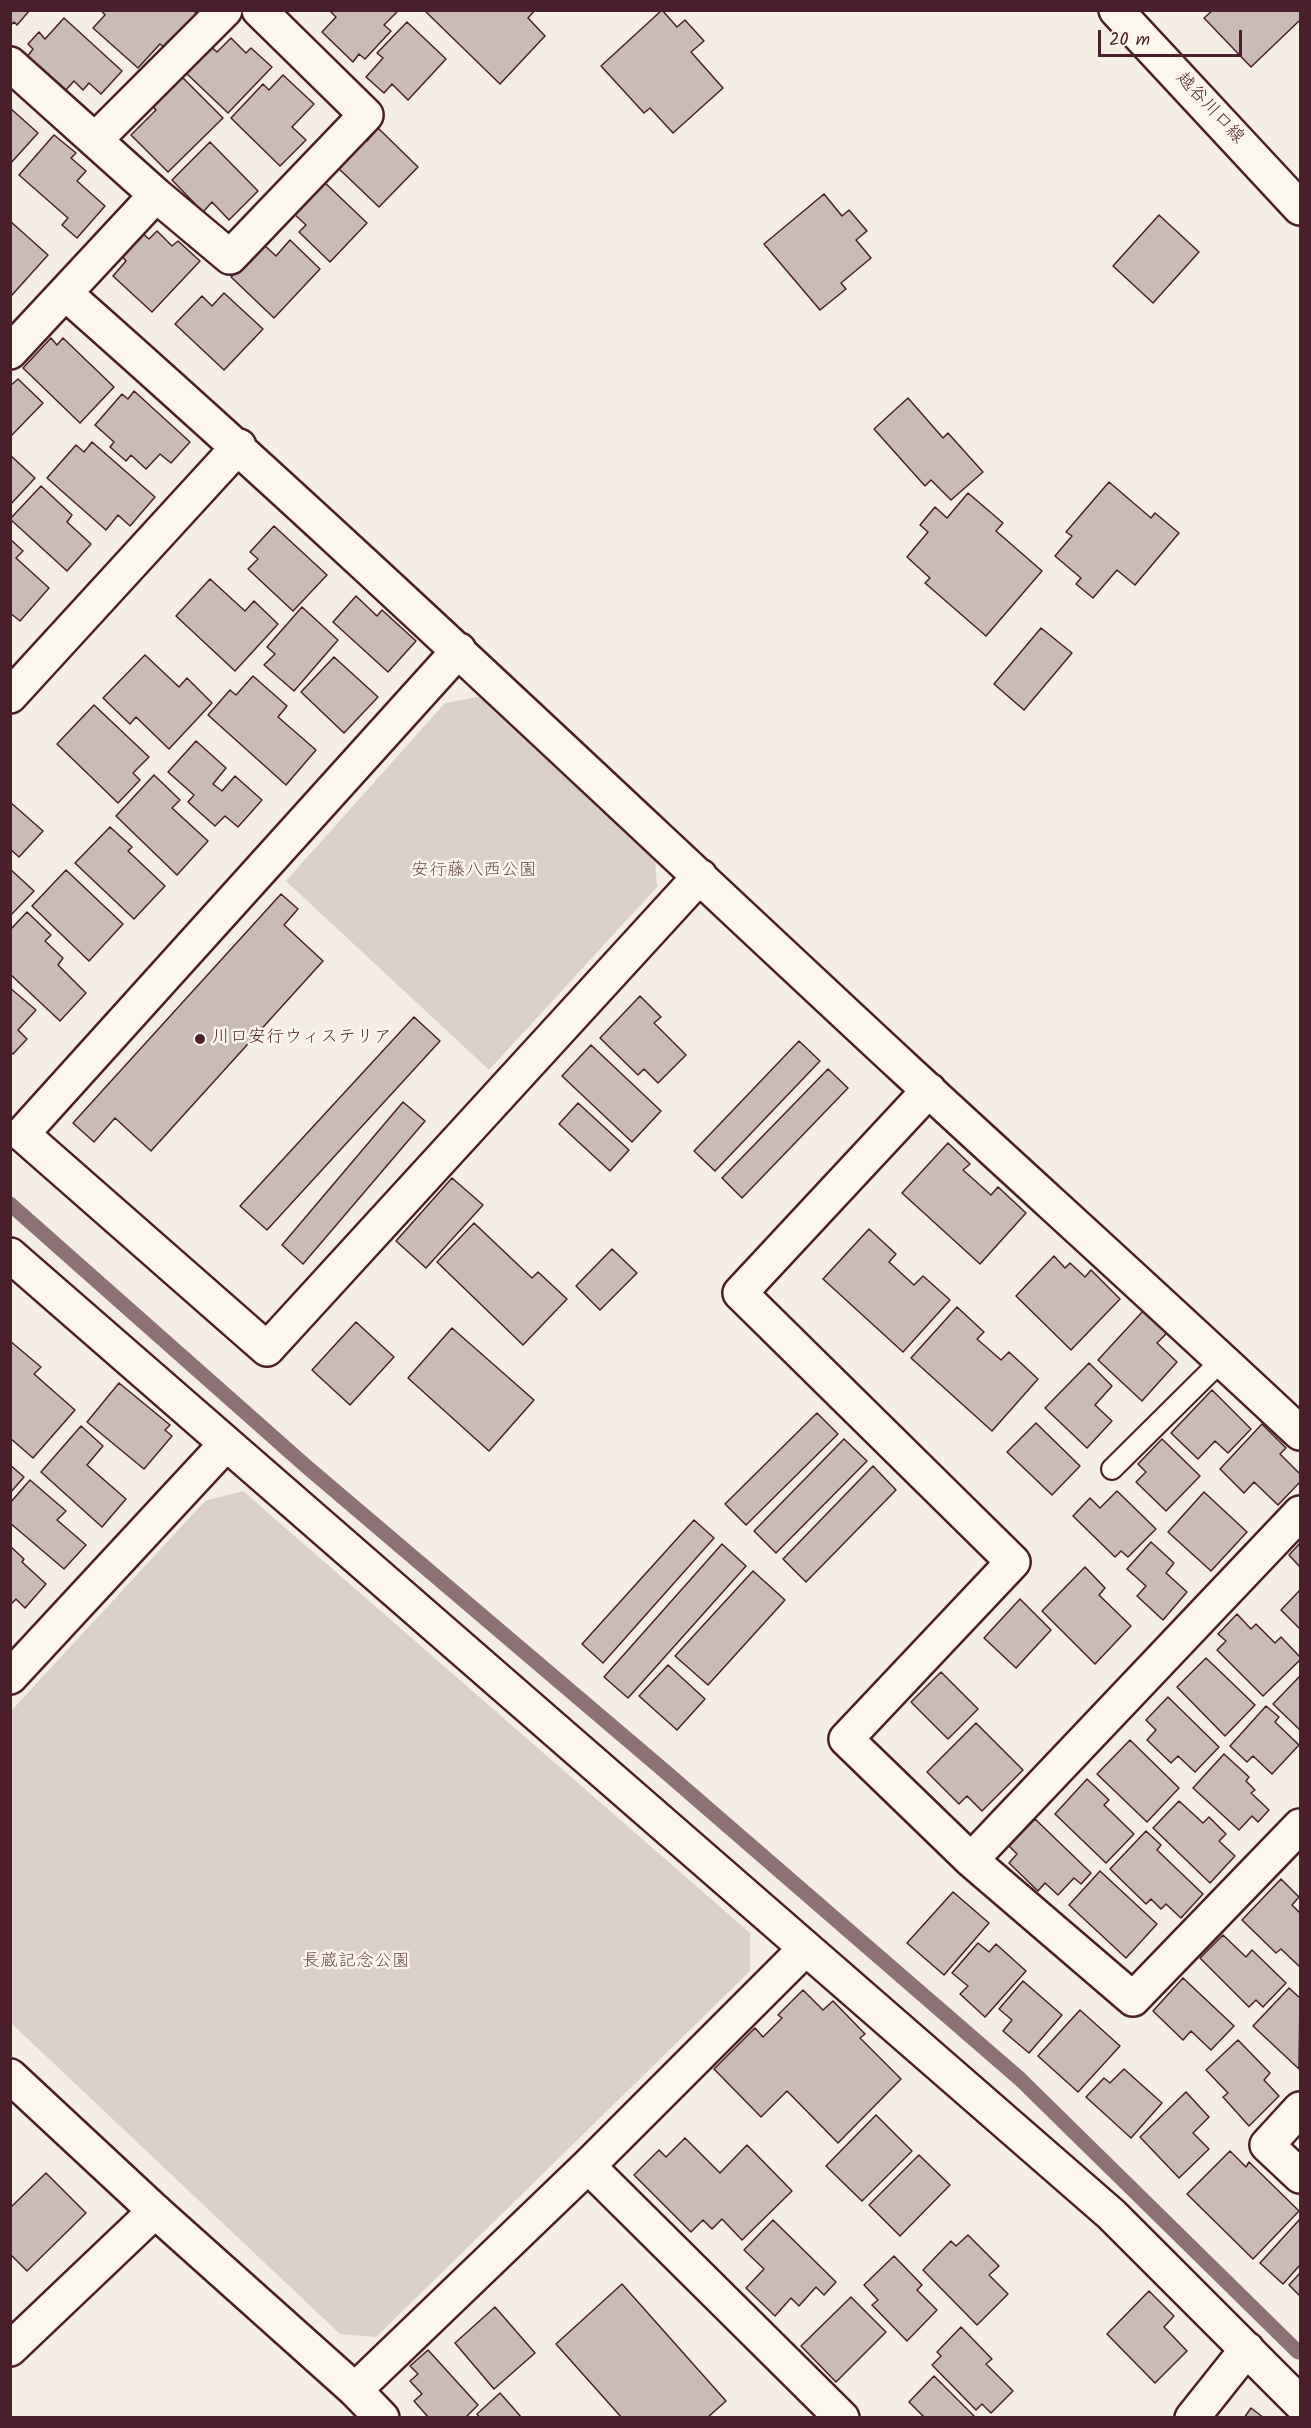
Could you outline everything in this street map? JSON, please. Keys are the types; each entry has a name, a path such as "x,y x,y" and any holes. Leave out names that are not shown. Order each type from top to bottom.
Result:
{"street":[{"path":"95,140 225,10"},
{"path":"10,64 156,195 230,257 366,115 259,10"},
{"name":"越谷川口線","path":"1116,10 1300,208"},
{"path":"10,352 156,195"},
{"path":"10,347 59,293 156,195"},
{"path":"65,293 238,446 1300,1433"},
{"path":"10,696 238,446"},
{"path":"459,650 22,1134 267,1349 700,876"},
{"path":"929,1090 740,1293 1013,1562 846,1739 971,1860 1133,1999 1300,1826"},
{"path":"10,1255 1111,2214 1300,2403"},
{"path":"10,1677 226,1444"},
{"path":"971,1860 1300,1513"},
{"path":"355,2390 588,2166 806,1949"},
{"path":"10,2076 154,2211 355,2390 382,2418"},
{"path":"1300,2109 1267,2145 1300,2176"},
{"path":"588,2166 842,2418"},
{"path":"10,2349 154,2211"},
{"path":"1192,2418 1247,2349"}],"lane":[{"path":"1112,1469 1222,1360"}],"green space":[{"name":"安行藤八西公園","path":"483,696 655,858 657,887 489,1070 286,881 445,703"},
{"name":"長蔵記念公園","path":"243,1491 750,1933 750,1971 376,2337 340,2334 11,2023 11,1711 205,1501"}],"building":[{"path":"10,10 30,10 17,25 14,22 10,26"},
{"path":"101,10 193,10 198,15 167,50 160,44 138,68 93,28 105,15"},
{"path":"329,10 395,10 397,12 384,25 391,31 365,59 359,54 353,62 322,32 336,17"},
{"path":"424,10 535,10 528,18 545,36 500,84"},
{"path":"662,10 677,27 685,20 704,41 691,52 723,88 673,133 650,108 644,113 601,66"},
{"path":"1213,10 1300,10 1300,20 1251,67 1204,18"},
{"path":"64,18 122,71 101,94 89,83 83,90 74,81 65,91 27,57 33,49 28,44 39,32 45,39"},
{"path":"407,22 446,59 408,100 392,84 384,93 366,77 383,58 377,53"},
{"path":"231,38 246,53 251,48 272,67 228,113 185,72 210,46 217,52"},
{"path":"176,71 223,118 168,172 131,135 156,110 147,100"},
{"path":"283,75 314,104 292,127 306,140 280,166 231,118 263,84 269,90"},
{"path":"10,108 38,133 10,164"},
{"path":"378,128 418,167 379,207 336,166 364,138 367,141"},
{"path":"54,135 76,153 71,158 86,171 77,181 105,206 77,238 62,225 68,218 19,175"},
{"path":"210,142 258,191 229,220 212,202 203,212 172,180"},
{"path":"322,180 367,223 330,262 299,232 306,225 292,212"},
{"path":"824,194 842,216 849,210 867,231 856,240 871,258 841,283 846,289 820,310 764,244"},
{"path":"1159,215 1199,252 1153,303 1113,266"},
{"path":"10,221 48,255 12,295 10,294"},
{"path":"157,231 172,246 178,241 200,261 152,312 113,276 126,261 121,255 142,233 149,239"},
{"path":"290,240 320,269 274,318 231,277 263,244 276,256"},
{"path":"224,293 263,329 224,370 175,324 202,296 212,306"},
{"path":"51,338 57,345 63,338 114,387 80,423 23,368"},
{"path":"18,379 43,403 10,437 10,386"},
{"path":"134,391 190,442 171,463 160,454 146,469 131,455 126,461 110,447 114,442 95,425 122,394 128,399"},
{"path":"908,398 943,438 948,433 983,472 951,500 931,480 925,486 874,429"},
{"path":"92,442 155,497 130,526 118,515 106,530 47,478 76,445 84,452"},
{"path":"10,455 35,478 10,505"},
{"path":"1109,482 1151,518 1155,513 1179,533 1135,585 1117,570 1093,598 1076,584 1081,578 1055,556 1072,536 1066,532"},
{"path":"41,486 72,515 67,522 91,544 67,571 10,519"},
{"path":"968,493 1003,523 996,531 1042,571 986,636 925,583 930,578 907,557 928,532 920,525 935,507 947,518"},
{"path":"274,526 327,575 293,611 248,569 258,559 250,552"},
{"path":"10,539 23,551 16,558 49,588 20,621 10,613"},
{"path":"210,579 245,611 254,601 278,624 235,671 176,616"},
{"path":"356,596 377,616 382,610 416,641 388,672 333,622"},
{"path":"302,607 338,640 294,691 264,665 275,654 267,647"},
{"path":"1041,628 1072,653 1024,710 994,684"},
{"path":"145,655 179,687 187,678 212,703 169,749 136,717 130,724 103,698"},
{"path":"334,657 378,697 344,733 301,692"},
{"path":"253,676 287,706 278,717 316,750 286,785 208,715 230,690 236,695"},
{"path":"94,705 149,757 133,773 140,780 118,803 57,744"},
{"path":"196,741 226,768 213,784 222,791 235,776 262,800 238,827 225,816 215,826 188,802 194,795 168,772"},
{"path":"154,775 180,800 172,808 208,841 177,875 116,816"},
{"path":"10,802 43,831 19,857 10,849"},
{"path":"110,827 132,847 128,851 165,886 134,919 75,863"},
{"path":"10,869 34,891 10,916"},
{"path":"66,870 123,924 89,961 32,906"},
{"name":"川口安行ウィステリア","path":"281,894 298,909 284,925 323,961 151,1151 115,1118 94,1142 73,1123"},
{"path":"27,912 51,935 45,941 63,958 58,965 86,993 60,1021 10,974 10,930"},
{"path":"10,988 36,1010 18,1030 27,1039 13,1054 10,1052"},
{"path":"640,996 661,1017 654,1023 686,1055 658,1083 644,1069 638,1075 600,1038"},
{"path":"414,1017 440,1041 267,1230 240,1206"},
{"path":"799,1041 820,1061 715,1171 694,1151"},
{"path":"591,1045 661,1111 632,1142 562,1076"},
{"path":"828,1069 848,1088 742,1198 722,1178"},
{"path":"403,1102 425,1121 303,1264 282,1245"},
{"path":"578,1103 629,1150 610,1171 559,1124"},
{"path":"948,1143 970,1164 963,1170 991,1195 998,1187 1026,1213 980,1264 902,1193"},
{"path":"452,1178 483,1205 426,1268 396,1241"},
{"path":"474,1223 532,1278 538,1272 567,1299 523,1345 437,1262"},
{"path":"869,1229 896,1254 889,1262 914,1285 923,1276 950,1300 903,1352 823,1279"},
{"path":"612,1249 637,1273 600,1310 576,1286"},
{"path":"1054,1256 1065,1268 1070,1263 1085,1277 1091,1270 1120,1299 1071,1350 1016,1296"},
{"path":"957,1307 984,1332 977,1339 1001,1360 1009,1352 1038,1379 992,1431 911,1358"},
{"path":"1144,1310 1168,1332 1157,1343 1177,1362 1142,1401 1098,1360"},
{"path":"356,1322 394,1357 350,1405 312,1370"},
{"path":"452,1328 534,1400 489,1451 408,1378"},
{"path":"10,1341 41,1367 34,1374 75,1410 33,1458 10,1438"},
{"path":"1089,1363 1112,1386 1095,1405 1112,1421 1087,1448 1045,1408"},
{"path":"119,1383 170,1425 165,1430 172,1436 144,1469 87,1422"},
{"path":"1212,1390 1251,1429 1228,1453 1215,1441 1198,1459 1171,1433"},
{"path":"817,1413 838,1434 746,1525 725,1504"},
{"path":"1036,1423 1080,1466 1052,1495 1007,1452"},
{"path":"1262,1424 1286,1448 1280,1454 1300,1474 1300,1482 1278,1505 1254,1482 1244,1493 1220,1469"},
{"path":"81,1426 103,1446 87,1465 126,1499 102,1527 41,1472"},
{"path":"844,1439 867,1461 776,1553 754,1531"},
{"path":"1162,1439 1200,1476 1166,1511 1136,1482 1146,1472 1138,1464"},
{"path":"10,1465 24,1477 10,1493"},
{"path":"873,1466 896,1490 806,1582 783,1559"},
{"path":"30,1480 66,1511 57,1520 86,1545 64,1569 10,1523 10,1503"},
{"path":"1117,1491 1156,1529 1128,1557 1121,1551 1115,1557 1073,1516 1090,1498 1100,1508"},
{"path":"1204,1492 1247,1532 1211,1571 1168,1532"},
{"path":"694,1520 714,1538 603,1663 582,1644"},
{"path":"1151,1542 1174,1563 1166,1573 1187,1592 1163,1620 1137,1596 1146,1586 1127,1569"},
{"path":"1300,1543 1300,1567 1289,1555"},
{"path":"722,1544 746,1566 628,1698 604,1677"},
{"path":"10,1546 24,1559 22,1562 46,1584 25,1608 16,1599 10,1605"},
{"path":"1085,1567 1105,1588 1099,1595 1131,1626 1095,1664 1042,1611"},
{"path":"753,1571 785,1600 708,1685 675,1656"},
{"path":"1300,1590 1300,1629 1281,1610"},
{"path":"1020,1599 1051,1630 1016,1668 984,1638"},
{"path":"1237,1614 1251,1629 1256,1624 1275,1643 1281,1637 1300,1657 1300,1660 1263,1696 1217,1650 1226,1641 1218,1634"},
{"path":"1206,1658 1255,1705 1225,1736 1177,1687"},
{"path":"668,1665 705,1699 677,1730 639,1696"},
{"path":"941,1672 978,1709 948,1739 911,1702"},
{"path":"1300,1676 1300,1730 1273,1704"},
{"path":"1168,1697 1219,1747 1195,1772 1178,1756 1171,1763 1147,1740 1156,1730 1146,1720"},
{"path":"1266,1706 1279,1717 1275,1722 1299,1745 1272,1774 1253,1756 1247,1762 1230,1746"},
{"path":"976,1723 1023,1770 982,1811 967,1796 959,1804 927,1772"},
{"path":"1130,1740 1179,1788 1147,1822 1097,1774"},
{"path":"1224,1754 1249,1777 1246,1781 1255,1790 1251,1793 1269,1810 1258,1822 1252,1816 1239,1830 1193,1788"},
{"path":"1087,1779 1109,1800 1104,1805 1134,1834 1106,1863 1055,1814"},
{"path":"1179,1801 1203,1823 1209,1817 1226,1834 1219,1841 1235,1856 1210,1883 1153,1828"},
{"path":"1035,1819 1091,1873 1081,1884 1074,1878 1058,1895 1045,1883 1038,1891 1009,1863 1017,1854 1009,1846"},
{"path":"1146,1831 1161,1845 1157,1850 1203,1894 1181,1918 1166,1904 1161,1909 1151,1899 1146,1904 1110,1869"},
{"path":"1100,1871 1157,1924 1126,1958 1069,1905"},
{"path":"1281,1879 1299,1897 1292,1905 1300,1913 1300,1967 1281,1949 1276,1953 1242,1920"},
{"path":"953,1892 989,1923 944,1975 907,1943"},
{"path":"1223,1935 1246,1957 1252,1950 1286,1983 1263,2007 1256,2000 1249,2007 1200,1958"},
{"path":"978,1943 989,1952 996,1944 1026,1971 985,2017 960,1994 968,1986 952,1973"},
{"path":"1183,1978 1234,2026 1211,2050 1191,2031 1183,2040 1153,2011"},
{"path":"1023,1981 1062,2015 1029,2053 1003,2031 1012,2020 999,2009"},
{"path":"1289,1988 1300,1998 1299,2069 1253,2026"},
{"path":"803,1990 823,2010 833,2001 865,2034 860,2038 901,2079 838,2143 787,2091 761,2117 714,2069 755,2028 763,2037 782,2018 778,2015"},
{"path":"1080,2010 1120,2046 1078,2092 1038,2056"},
{"path":"1238,2040 1270,2073 1264,2080 1279,2096 1249,2126 1223,2097 1228,2093 1206,2070"},
{"path":"1124,2069 1162,2103 1131,2138 1086,2097 1104,2078 1110,2083"},
{"path":"1186,2092 1209,2117 1193,2133 1209,2149 1179,2178 1140,2137"},
{"path":"876,2115 912,2151 862,2201 826,2166"},
{"path":"685,2138 720,2173 747,2145 792,2191 742,2240 722,2219 712,2229 703,2220 691,2232 634,2175 659,2150 666,2157"},
{"path":"1230,2151 1246,2167 1249,2162 1299,2211 1253,2259 1187,2194"},
{"path":"919,2155 950,2185 900,2236 869,2205"},
{"path":"46,2173 86,2213 27,2271 10,2254 10,2208"},
{"path":"1300,2219 1300,2265 1283,2284 1260,2263"},
{"path":"773,2220 836,2282 824,2295 816,2287 799,2306 791,2298 775,2316 746,2288 764,2269 744,2250"},
{"path":"968,2235 999,2266 989,2275 1008,2294 977,2325 923,2270 951,2241 956,2246"},
{"path":"894,2256 922,2285 917,2290 937,2310 907,2341 872,2305 878,2300 864,2285"},
{"path":"1300,2273 1300,2296 1289,2285"},
{"path":"622,2284 726,2401 707,2418 622,2418 556,2344"},
{"path":"1149,2291 1174,2316 1164,2327 1187,2351 1155,2383 1107,2334"},
{"path":"851,2297 886,2332 836,2382 801,2346"},
{"path":"495,2307 535,2353 494,2389 455,2343"},
{"path":"961,2327 992,2359 986,2364 1013,2391 991,2413 982,2404 976,2410 932,2365 941,2356 937,2352"},
{"path":"428,2350 478,2405 465,2418 429,2418 414,2401 422,2394 410,2381 418,2374 410,2366"},
{"path":"934,2376 976,2418 925,2418 909,2402"},
{"path":"500,2393 522,2418 480,2418 477,2414"},
{"path":"1251,2408 1264,2418 1244,2418"}],"waterway":[{"path":"10,1204 307,1467 661,1768 1020,2079 1298,2352"}],"place":[{"name":"川口安行ウィステリア","path":"200,1039"}]}
